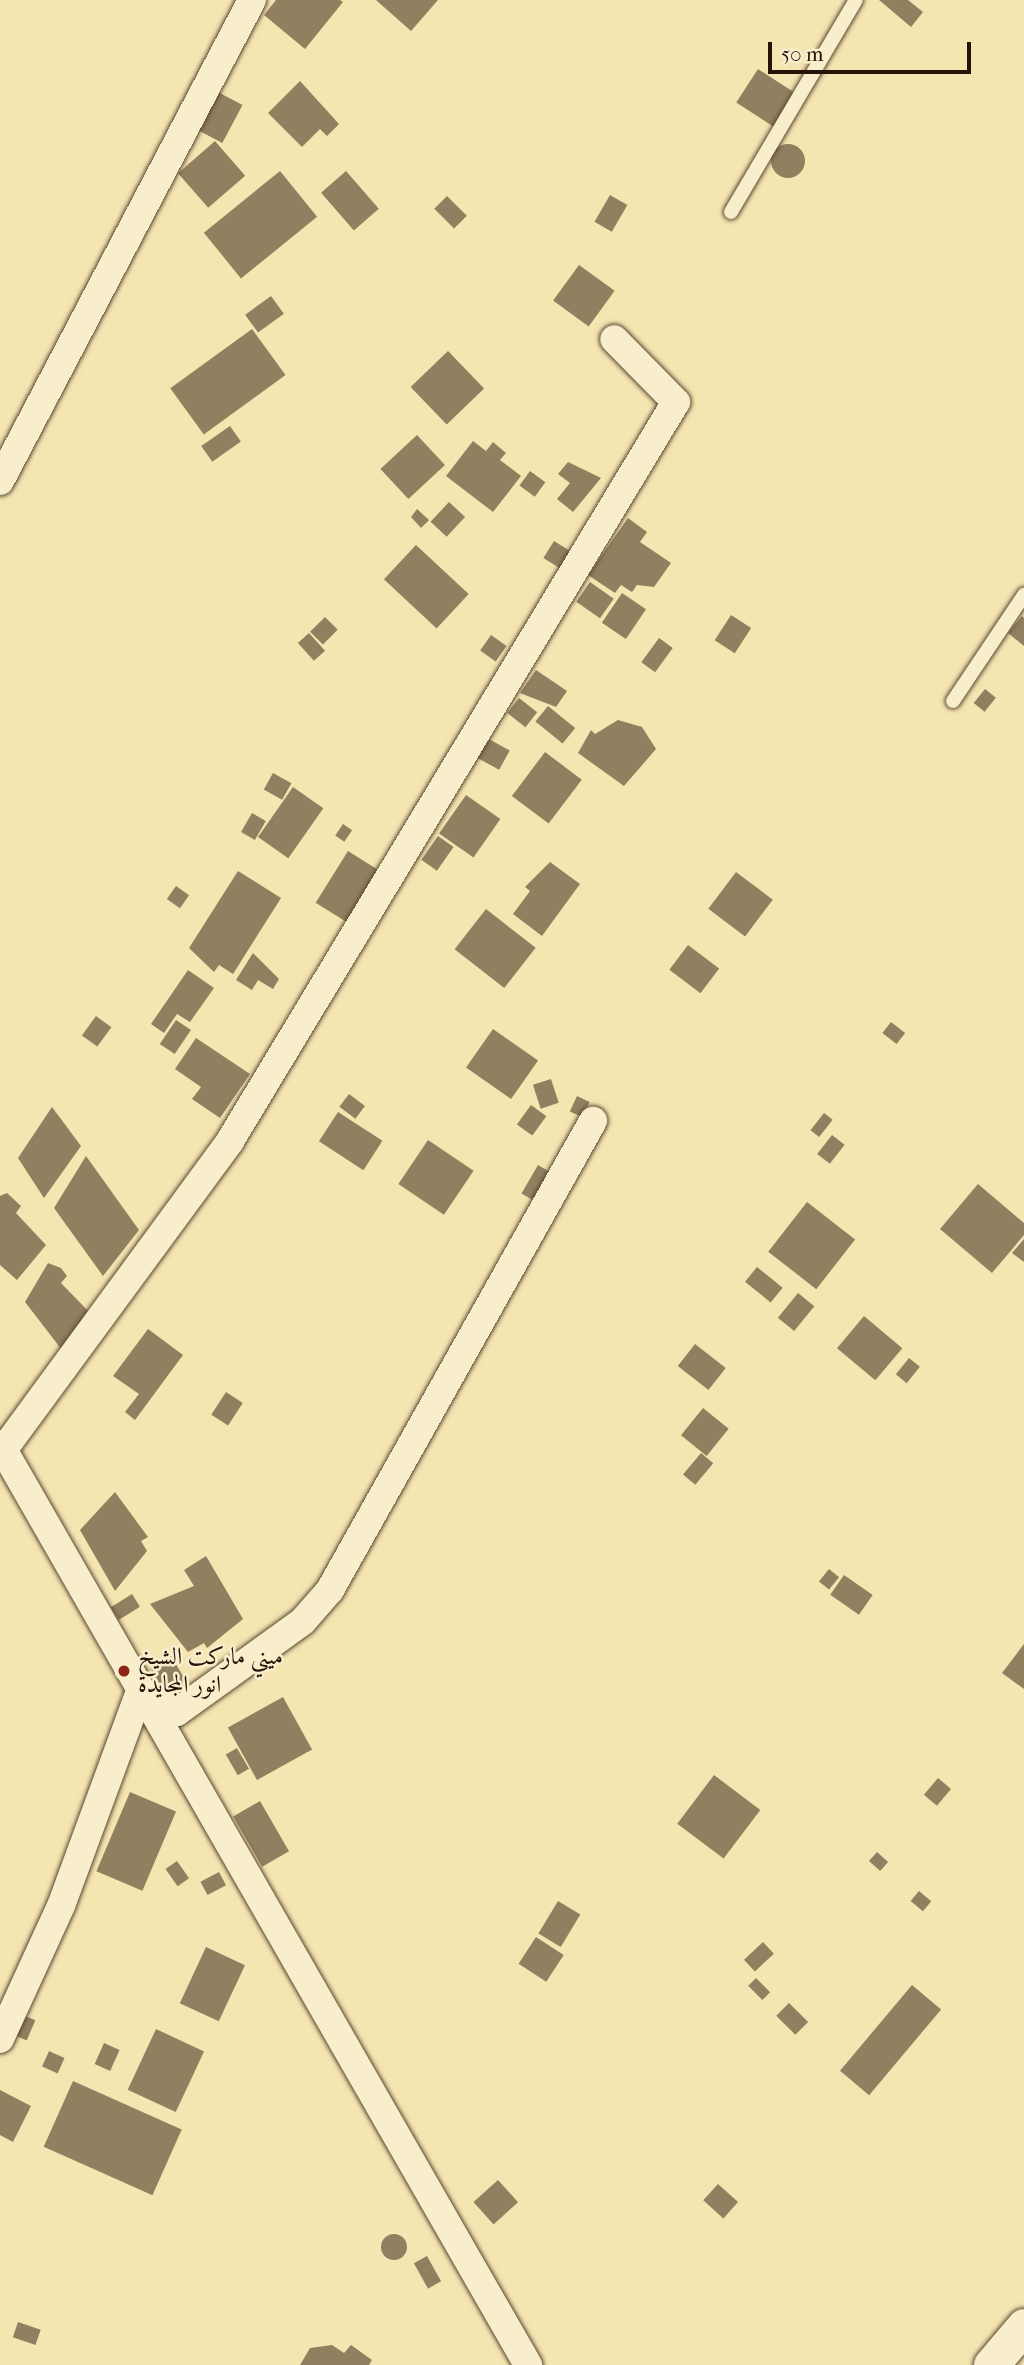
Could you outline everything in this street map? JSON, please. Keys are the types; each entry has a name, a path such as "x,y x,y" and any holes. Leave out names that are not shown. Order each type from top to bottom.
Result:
{"street":[{"path":"0,481 252,0"},
{"path":"528,2365 327,2004 139,1694 2,1446 230,1141 676,402 614,339"},
{"path":"139,1694 177,1712 303,1621 330,1590 593,1121"},
{"path":"0,2039 61,1906 139,1694"},
{"path":"991,2365 1024,2326"}],"lane":[{"path":"731,212 856,0"},
{"path":"953,701 1024,596"}],"building":[{"path":"276,0 343,2 305,49 264,15"},
{"path":"376,0 438,0 411,31"},
{"path":"879,0 908,0 923,12 911,27"},
{"path":"758,69 797,94 775,128 736,103"},
{"path":"300,81 339,124 327,136 320,129 302,147 268,113"},
{"path":"216,91 242,105 222,143 196,129"},
{"path":"215,141 245,176 208,208 178,173"},
{"path":"788,144 800,149 805,161 800,173 788,178 776,173 771,161 776,149"},
{"path":"280,171 317,217 241,279 204,233"},
{"path":"346,171 379,209 354,230 321,193"},
{"path":"610,195 627,205 612,232 594,222"},
{"path":"447,196 467,216 454,229 434,209"},
{"path":"579,265 615,291 589,326 553,301"},
{"path":"271,296 284,314 258,333 245,315"},
{"path":"252,329 286,375 204,434 170,388"},
{"path":"448,351 484,388 447,425 411,387"},
{"path":"230,426 241,442 212,462 201,446"},
{"path":"417,435 445,465 408,499 380,469"},
{"path":"473,441 486,451 493,442 506,453 500,460 521,476 493,512 446,476"},
{"path":"568,462 601,478 573,512 557,499 570,483 558,474"},
{"path":"530,471 545,482 535,497 519,486"},
{"path":"449,502 465,517 447,537 431,522"},
{"path":"417,509 429,520 421,528 411,517"},
{"path":"628,518 647,532 640,542 671,563 654,587 637,585 632,592 621,585 615,593 588,575"},
{"path":"554,541 570,551 560,568 543,558"},
{"path":"416,545 469,594 437,628 384,579"},
{"path":"590,582 614,599 600,618 576,602"},
{"path":"622,593 646,609 626,639 602,623"},
{"path":"731,615 751,628 735,653 715,640"},
{"path":"1022,616 1024,618 1024,646 1008,633"},
{"path":"325,617 338,630 323,645 310,632"},
{"path":"309,633 325,651 314,661 298,643"},
{"path":"491,635 507,646 496,661 480,651"},
{"path":"659,638 673,648 655,672 641,662"},
{"path":"536,670 567,691 556,707 520,693"},
{"path":"985,689 996,698 985,712 974,703"},
{"path":"519,698 537,712 525,727 507,713"},
{"path":"548,706 575,728 563,744 535,722"},
{"path":"618,720 642,727 656,749 624,786 578,753 591,730 595,734"},
{"path":"487,738 510,751 499,770 476,757"},
{"path":"545,752 582,780 549,824 512,796"},
{"path":"273,773 291,783 282,800 264,790"},
{"path":"293,787 323,808 288,858 258,837"},
{"path":"466,795 500,819 473,858 439,834"},
{"path":"252,813 266,821 255,840 241,832"},
{"path":"343,824 352,830 344,842 335,836"},
{"path":"438,836 454,847 437,871 421,860"},
{"path":"348,851 380,871 348,923 316,903"},
{"path":"550,862 580,884 542,936 513,914 530,891 525,887"},
{"path":"238,871 281,898 233,974 219,965 214,972 189,948"},
{"path":"736,872 773,900 745,936 708,909"},
{"path":"176,886 189,895 180,908 167,899"},
{"path":"486,909 536,948 504,988 455,949"},
{"path":"688,945 719,968 700,993 669,970"},
{"path":"253,953 279,979 273,989 258,980 252,990 236,980"},
{"path":"188,970 214,988 190,1022 177,1014 164,1033 151,1024"},
{"path":"96,1016 111,1027 97,1047 82,1035"},
{"path":"176,1020 191,1030 175,1054 160,1044"},
{"path":"891,1022 905,1033 897,1044 882,1033"},
{"path":"493,1029 538,1061 511,1099 466,1068"},
{"path":"196,1038 250,1074 220,1118 192,1099 201,1087 175,1069"},
{"path":"551,1079 559,1103 541,1109 533,1085"},
{"path":"349,1094 365,1106 355,1119 339,1107"},
{"path":"577,1096 590,1102 583,1117 570,1111"},
{"path":"531,1105 546,1116 532,1136 517,1124"},
{"path":"52,1107 81,1146 44,1198 18,1158"},
{"path":"338,1112 382,1141 363,1170 319,1141"},
{"path":"824,1113 833,1120 819,1137 810,1130"},
{"path":"832,1135 845,1145 830,1164 817,1154"},
{"path":"428,1140 474,1171 444,1215 398,1184"},
{"path":"86,1156 139,1230 103,1276 54,1208"},
{"path":"538,1165 550,1172 534,1201 522,1194"},
{"path":"978,1184 1024,1223 1024,1235 992,1273 940,1229"},
{"path":"7,1193 21,1206 16,1213 46,1245 17,1280 0,1265 0,1196"},
{"path":"807,1202 855,1240 816,1289 768,1252"},
{"path":"1024,1239 1024,1262 1012,1253"},
{"path":"48,1263 61,1268 67,1276 61,1283 92,1315 62,1350 25,1302"},
{"path":"757,1267 783,1288 771,1303 745,1282"},
{"path":"798,1293 814,1306 794,1331 778,1318"},
{"path":"864,1316 902,1348 875,1380 837,1348"},
{"path":"148,1329 183,1355 135,1420 125,1412 139,1394 113,1376"},
{"path":"695,1344 726,1368 708,1390 678,1366"},
{"path":"909,1358 920,1367 907,1383 896,1374"},
{"path":"226,1392 243,1403 228,1426 211,1415"},
{"path":"703,1408 729,1429 707,1456 681,1435"},
{"path":"701,1453 713,1463 695,1485 683,1474"},
{"path":"115,1492 148,1537 141,1541 147,1551 115,1591 80,1530"},
{"path":"206,1556 243,1619 207,1648 204,1643 188,1652 150,1604 194,1586 184,1570"},
{"path":"829,1569 839,1577 829,1590 819,1581"},
{"path":"844,1575 873,1595 859,1615 830,1595"},
{"path":"132,1594 140,1607 119,1620 111,1607"},
{"path":"1024,1644 1024,1689 1002,1673"},
{"path":"171,1656 190,1688 169,1700 150,1668"},
{"path":"283,1697 312,1749 257,1780 228,1728"},
{"path":"237,1748 249,1769 238,1775 226,1754"},
{"path":"714,1775 760,1810 724,1859 677,1824"},
{"path":"938,1778 951,1789 937,1806 924,1795"},
{"path":"130,1792 176,1812 142,1891 96,1871"},
{"path":"260,1801 289,1851 262,1867 233,1816"},
{"path":"877,1852 888,1862 880,1871 869,1861"},
{"path":"177,1861 189,1878 178,1886 166,1869"},
{"path":"219,1872 226,1885 208,1895 200,1882"},
{"path":"919,1891 931,1901 923,1911 911,1901"},
{"path":"558,1901 580,1914 561,1947 538,1934"},
{"path":"536,1937 564,1955 546,1982 519,1964"},
{"path":"763,1942 774,1954 755,1971 744,1960"},
{"path":"206,1947 245,1965 219,2021 180,2003"},
{"path":"756,1978 770,1992 762,2000 748,1986"},
{"path":"912,1985 941,2009 869,2095 840,2071"},
{"path":"789,2003 808,2022 795,2035 776,2016"},
{"path":"16,2012 35,2020 27,2040 7,2032"},
{"path":"156,2029 204,2051 176,2112 128,2090"},
{"path":"104,2043 120,2050 110,2071 95,2064"},
{"path":"49,2051 65,2058 58,2073 42,2067"},
{"path":"73,2081 182,2129 152,2195 44,2147"},
{"path":"0,2090 31,2106 13,2142 0,2135"},
{"path":"498,2180 518,2202 494,2224 473,2202"},
{"path":"718,2184 738,2202 723,2218 703,2200"},
{"path":"394,2234 403,2238 407,2247 403,2256 394,2260 385,2256 381,2247 385,2238"},
{"path":"427,2256 441,2281 428,2289 414,2263"},
{"path":"18,2322 41,2330 35,2345 13,2337"},
{"path":"332,2345 344,2353 351,2345 372,2360 369,2365 300,2365 310,2348"}],"place":[{"name":"ميني ماركت الشيخ انور المجايدة","path":"124,1671"}]}
